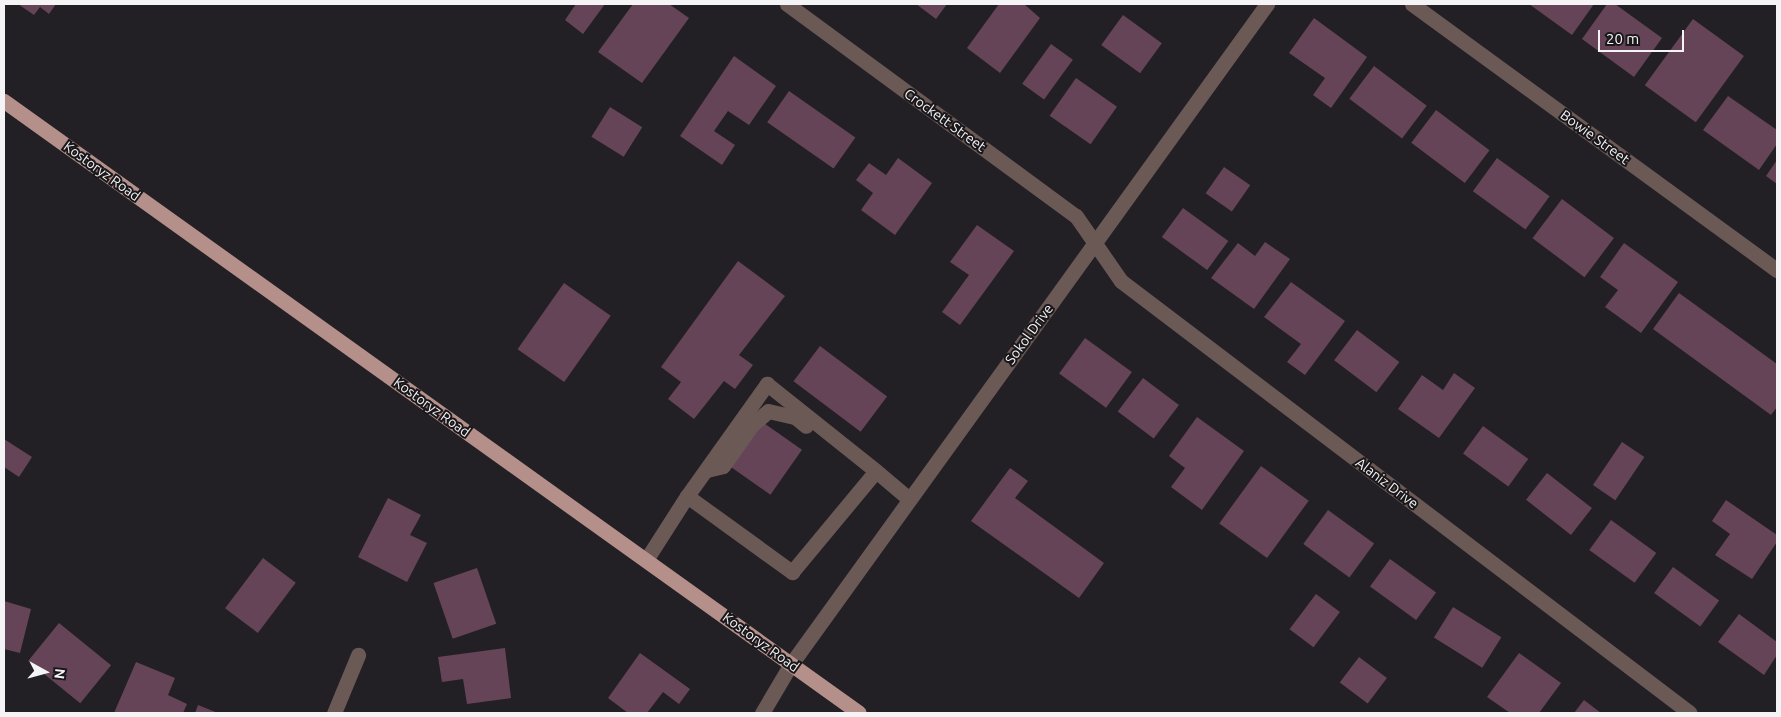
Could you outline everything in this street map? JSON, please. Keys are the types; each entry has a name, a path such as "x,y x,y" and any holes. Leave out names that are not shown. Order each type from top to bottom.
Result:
{"main road":[{"name":"Kostoryz Road","path":"4,101 859,713"}],"street":[{"name":"Crockett Street","path":"787,4 1076,216 1095,243"},
{"name":"Sokol Drive","path":"762,713 791,664 1267,4"},
{"name":"Bowie Street","path":"1412,4 1777,270"},
{"name":"Alaniz Drive","path":"1095,243 1121,281 1690,713"},
{"path":"646,560 687,496 767,384 909,499"},
{"path":"706,470 722,466 752,425 768,411 795,417 842,456 856,455"},
{"path":"687,496 792,572 876,471"},
{"path":"334,713 358,655"}],"building":[{"path":"18,4 56,4 49,14 40,7 34,15"},
{"path":"576,4 605,4 583,34 565,20"},
{"path":"633,4 669,4 689,18 642,83 598,52"},
{"path":"916,4 947,4 936,19"},
{"path":"999,4 1024,4 1040,18 1000,73 967,48"},
{"path":"1529,4 1594,4 1572,35"},
{"path":"1607,4 1615,4 1662,38 1634,77 1582,39"},
{"path":"1123,15 1162,43 1140,73 1101,45"},
{"path":"1314,18 1367,57 1331,108 1313,95 1325,78 1289,53"},
{"path":"1693,19 1744,56 1696,122 1645,85"},
{"path":"1051,44 1073,60 1044,100 1022,84"},
{"path":"734,56 776,86 749,125 728,111 714,131 735,145 722,165 680,136"},
{"path":"1374,66 1427,106 1402,138 1349,99"},
{"path":"1076,78 1117,107 1091,144 1050,116"},
{"path":"789,91 855,137 834,169 767,122"},
{"path":"1728,96 1777,130 1777,144 1759,170 1703,130"},
{"path":"610,107 642,127 624,157 591,137"},
{"path":"1436,110 1490,150 1465,183 1411,143"},
{"path":"898,158 932,183 895,235 861,210 873,193 856,180 869,163 886,175"},
{"path":"1497,158 1550,196 1525,229 1473,191"},
{"path":"1777,160 1777,184 1766,176"},
{"path":"1224,167 1250,185 1232,212 1206,193"},
{"path":"1562,199 1614,238 1584,277 1533,238"},
{"path":"1183,208 1228,241 1207,270 1162,237"},
{"path":"977,225 1014,251 960,325 942,312 969,275 950,262"},
{"path":"1265,242 1290,259 1254,309 1211,278 1238,243 1255,256"},
{"path":"1624,243 1678,282 1641,333 1605,307 1618,290 1600,277"},
{"path":"738,261 785,296 739,355 753,365 735,389 724,381 694,419 668,399 681,382 661,367"},
{"path":"1291,282 1345,321 1305,375 1287,362 1301,344 1264,317"},
{"path":"564,283 611,316 564,382 518,349"},
{"path":"1679,293 1777,364 1777,407 1771,415 1653,329"},
{"path":"1357,330 1399,362 1376,392 1334,360"},
{"path":"1085,338 1132,372 1106,408 1059,374"},
{"path":"820,346 887,397 861,432 794,381"},
{"path":"1454,373 1475,388 1439,438 1398,409 1422,375 1443,390"},
{"path":"1143,378 1179,405 1154,439 1118,412"},
{"path":"1197,417 1244,451 1202,510 1171,487 1185,468 1169,456"},
{"path":"761,421 802,450 770,495 729,466"},
{"path":"1483,426 1528,459 1508,486 1463,454"},
{"path":"4,439 32,457 19,477 4,467"},
{"path":"1622,442 1644,457 1615,500 1593,485"},
{"path":"1261,466 1309,501 1267,558 1219,523"},
{"path":"1010,468 1028,481 1015,498 1104,563 1079,598 971,521"},
{"path":"1547,473 1592,508 1571,535 1526,500"},
{"path":"388,498 421,515 410,535 427,543 407,582 358,557"},
{"path":"1726,500 1777,535 1777,542 1752,579 1715,555 1730,534 1712,521"},
{"path":"1328,510 1374,544 1349,577 1303,544"},
{"path":"1611,520 1656,553 1635,583 1589,550"},
{"path":"263,558 296,583 258,633 225,608"},
{"path":"1390,559 1436,593 1416,620 1370,587"},
{"path":"1673,567 1719,601 1700,626 1654,593"},
{"path":"477,568 496,624 453,639 434,583"},
{"path":"1316,594 1340,612 1313,647 1290,629"},
{"path":"4,601 31,609 20,653 4,649"},
{"path":"1453,607 1501,637 1482,668 1434,638"},
{"path":"1739,614 1777,642 1777,655 1764,675 1718,642"},
{"path":"59,623 111,665 80,703 28,661"},
{"path":"505,648 511,698 467,704 463,679 442,682 438,657"},
{"path":"640,653 690,689 679,704 663,692 647,713 628,713 608,698"},
{"path":"1519,653 1561,683 1539,713 1510,713 1487,697"},
{"path":"1359,657 1387,678 1368,704 1340,683"},
{"path":"136,662 175,678 168,695 187,704 183,713 114,713"},
{"path":"1584,700 1601,713 1574,713"},
{"path":"198,705 218,713 195,713"}]}
